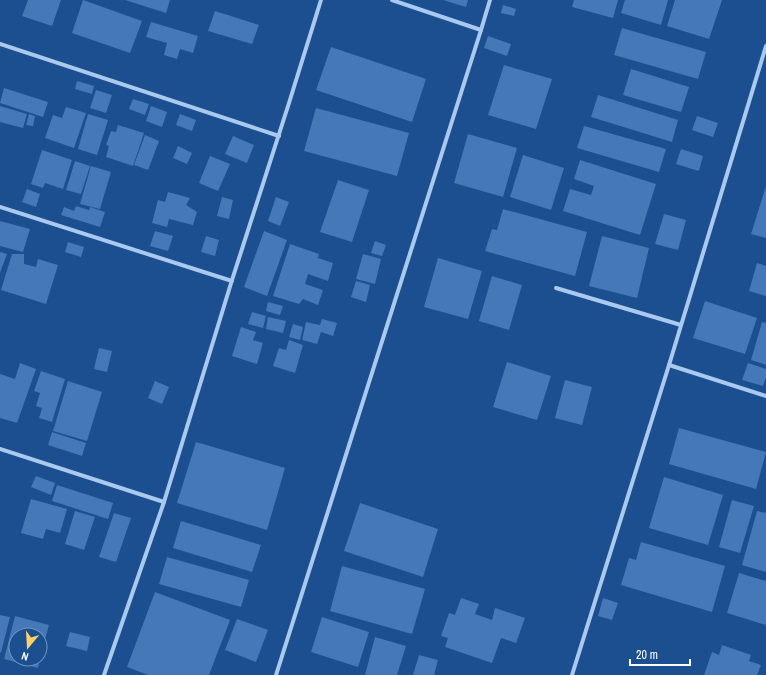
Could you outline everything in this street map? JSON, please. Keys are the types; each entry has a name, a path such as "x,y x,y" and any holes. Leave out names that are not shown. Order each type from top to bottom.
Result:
{"street":[{"path":"104,675 164,502 321,0"},
{"path":"392,0 481,30"},
{"path":"276,675 490,0"},
{"path":"0,44 279,136"},
{"path":"572,675 669,365 766,46"},
{"path":"0,207 232,281"},
{"path":"556,288 681,325"},
{"path":"669,365 766,396"},
{"path":"0,449 164,502"}],"building":[{"path":"28,0 61,0 52,26 22,16"},
{"path":"83,0 142,21 130,53 72,33"},
{"path":"125,0 170,0 166,13"},
{"path":"443,0 468,0 466,7"},
{"path":"574,0 618,0 613,18 572,7"},
{"path":"625,0 668,0 661,25 621,13"},
{"path":"675,0 722,0 709,39 667,26"},
{"path":"503,5 516,9 514,16 501,13"},
{"path":"215,11 259,25 252,44 208,31"},
{"path":"151,22 198,36 193,53 180,49 177,59 164,55 167,43 146,37"},
{"path":"622,28 706,52 698,79 614,55"},
{"path":"488,36 511,44 507,56 484,48"},
{"path":"331,47 426,79 412,122 316,90"},
{"path":"504,65 552,79 536,129 488,115"},
{"path":"631,69 689,87 681,112 623,95"},
{"path":"77,81 94,86 92,94 75,89"},
{"path":"4,88 48,102 43,117 0,103"},
{"path":"96,90 112,95 106,113 90,108"},
{"path":"598,95 678,120 672,142 591,117"},
{"path":"133,99 149,104 145,115 129,109"},
{"path":"0,106 27,114 23,128 0,122"},
{"path":"151,106 167,112 162,127 146,121"},
{"path":"66,107 86,113 74,148 45,138 53,115 62,118"},
{"path":"316,108 409,133 397,176 304,151"},
{"path":"29,114 35,116 33,126 26,125"},
{"path":"88,114 108,120 97,155 78,149"},
{"path":"180,114 196,120 192,131 176,125"},
{"path":"697,116 718,123 713,137 692,130"},
{"path":"118,125 144,133 133,166 106,157 109,146 106,145 111,131 116,132"},
{"path":"584,126 666,149 659,172 577,148"},
{"path":"468,134 517,148 503,197 454,183"},
{"path":"145,135 159,141 148,170 134,165"},
{"path":"233,136 254,145 247,163 225,154"},
{"path":"178,146 192,153 187,164 173,158"},
{"path":"681,149 703,156 699,171 676,164"},
{"path":"42,150 72,160 63,189 45,183 43,188 31,184"},
{"path":"523,155 564,168 551,210 510,197"},
{"path":"210,156 230,164 218,191 199,183"},
{"path":"580,160 656,184 640,235 563,211 570,189 591,195 594,186 574,179"},
{"path":"75,161 90,166 81,194 66,190"},
{"path":"91,166 111,172 100,209 80,204"},
{"path":"338,180 369,190 352,242 320,232"},
{"path":"766,186 766,238 751,234"},
{"path":"27,189 40,194 36,207 22,202"},
{"path":"168,192 190,198 186,205 197,212 193,225 169,219 167,227 152,223 158,200 165,202"},
{"path":"222,197 233,200 229,219 217,216"},
{"path":"276,197 289,202 280,226 268,221"},
{"path":"76,206 89,210 90,207 105,212 100,227 61,215 64,207 74,211"},
{"path":"503,209 587,232 575,276 485,251 492,229 497,230"},
{"path":"664,214 686,220 678,250 655,244"},
{"path":"0,221 30,229 23,252 0,246"},
{"path":"155,231 173,236 168,251 150,246"},
{"path":"264,231 287,240 267,296 244,287"},
{"path":"206,236 219,240 215,256 201,252"},
{"path":"602,236 649,248 637,298 589,286"},
{"path":"375,241 386,245 382,256 371,253"},
{"path":"68,242 84,247 81,257 65,252"},
{"path":"290,244 319,254 318,258 333,263 328,281 308,274 305,284 323,290 318,305 303,299 299,304 273,296"},
{"path":"0,252 7,254 0,273"},
{"path":"12,254 24,254 24,264 36,267 38,259 58,265 46,304 1,290"},
{"path":"363,254 381,259 375,284 356,279"},
{"path":"438,258 482,271 468,319 424,307"},
{"path":"757,263 766,266 766,296 749,291"},
{"path":"492,276 522,285 509,330 479,321"},
{"path":"356,281 370,285 366,302 351,297"},
{"path":"705,301 757,318 745,354 693,338"},
{"path":"268,302 283,306 280,315 266,311"},
{"path":"252,312 266,316 263,328 248,324"},
{"path":"268,317 286,321 283,333 266,329"},
{"path":"322,319 337,323 333,336 321,332 317,344 302,340 306,322 320,325"},
{"path":"762,322 766,323 766,365 751,360"},
{"path":"293,324 303,327 300,340 289,337"},
{"path":"241,327 256,332 253,340 263,343 257,364 232,356"},
{"path":"289,340 303,345 295,373 273,366 279,348 286,350"},
{"path":"99,348 112,351 107,372 94,369"},
{"path":"507,362 551,376 537,420 493,407"},
{"path":"20,363 36,369 17,423 0,418 0,374 15,379"},
{"path":"748,363 766,369 766,377 763,386 742,380"},
{"path":"41,371 65,379 52,422 39,418 42,408 36,406 40,393 34,391"},
{"path":"565,380 592,387 582,425 555,418"},
{"path":"68,381 102,392 87,441 53,431"},
{"path":"155,381 169,387 162,404 148,398"},
{"path":"679,428 766,452 756,489 669,464"},
{"path":"52,432 86,443 82,456 48,445"},
{"path":"196,442 285,468 267,530 177,503"},
{"path":"36,476 55,483 51,495 31,487"},
{"path":"664,477 723,495 708,545 649,528"},
{"path":"57,485 113,503 108,519 52,501"},
{"path":"31,499 67,509 60,533 46,529 43,539 21,533"},
{"path":"732,500 754,506 740,553 719,547"},
{"path":"360,503 438,529 423,577 344,551"},
{"path":"75,511 95,517 84,550 65,544"},
{"path":"757,511 766,513 766,572 742,565"},
{"path":"114,513 131,518 116,562 99,557"},
{"path":"181,521 261,545 252,572 173,548"},
{"path":"641,542 725,566 712,612 621,585 629,558 636,560"},
{"path":"167,557 249,580 241,607 159,584"},
{"path":"342,566 425,589 412,634 330,611"},
{"path":"739,573 766,581 766,625 727,613"},
{"path":"155,592 230,620 209,675 148,675 127,667"},
{"path":"461,598 479,604 475,614 492,620 495,608 525,618 516,643 501,638 492,663 445,647 448,638 441,636 449,613 455,615"},
{"path":"603,598 618,603 612,620 598,616"},
{"path":"0,615 10,617 1,653 0,652"},
{"path":"15,616 49,625 48,629 48,627 12,627"},
{"path":"322,617 369,632 358,667 311,652"},
{"path":"237,619 268,630 256,662 225,650"},
{"path":"70,632 90,637 87,651 66,646"},
{"path":"375,637 406,646 397,675 365,675"},
{"path":"8,643 8,660 4,659"},
{"path":"722,645 751,655 749,661 761,665 757,675 704,675 712,652 719,655"},
{"path":"419,655 438,660 434,675 413,675"}]}
